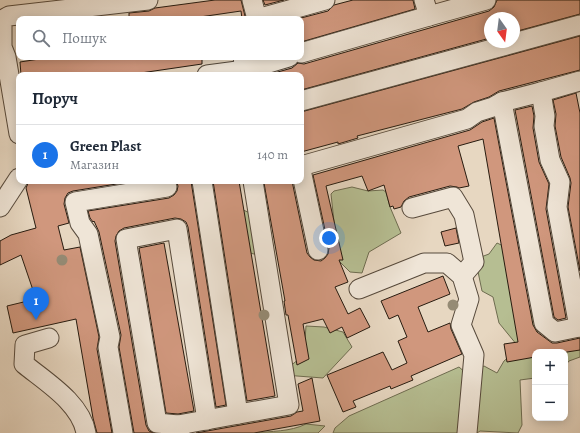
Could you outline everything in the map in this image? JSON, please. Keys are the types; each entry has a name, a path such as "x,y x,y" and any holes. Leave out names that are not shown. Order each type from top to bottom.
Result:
{"lane":[{"path":"16,101 12,56 2,47 2,20 9,16 148,0"},
{"path":"252,0 255,16"},
{"path":"267,16 325,0"},
{"path":"304,52 427,8 486,0"},
{"path":"304,100 580,25"},
{"path":"221,72 276,60"},
{"path":"304,165 467,119 477,112 493,107 502,102 580,81"},
{"path":"502,102 544,322 555,332 579,327 557,207 560,182 550,160 544,126 545,116 541,92"},
{"path":"0,207 16,183"},
{"path":"202,184 238,414"},
{"path":"206,420 176,229 126,239 157,423 179,429 206,420 289,405 253,184"},
{"path":"304,184 318,250"},
{"path":"123,433 108,347 110,337 88,234 80,223 75,202 167,187"},
{"path":"412,208 453,197 464,215 474,262 462,276"},
{"path":"359,290 424,263 447,263 462,276 469,299 461,325 474,356 467,433"},
{"path":"49,338 25,345 24,364 72,404 84,423 86,433"}],"green space":[{"path":"352,187 368,191 383,190 386,192 390,207 401,233 369,252 362,273 350,272 332,254 336,240 331,194 334,191"},
{"path":"241,209 250,213 258,255 250,253"},
{"path":"497,243 510,249 526,301 539,330 525,346 517,345 499,323 493,297 482,291 476,262 481,257 489,254"},
{"path":"306,326 324,327 343,332 352,347 323,378 284,375 284,371 304,355"},
{"path":"580,346 580,357 568,362 568,349 566,349"},
{"path":"518,349 532,354 532,378 520,380 522,425 518,433 480,431 477,433 333,433 335,428 349,416 459,367 466,373 484,366 497,373 504,361"},
{"path":"306,424 325,426 318,433 254,433 287,430"}],"building":[{"path":"215,0 241,0 245,16 242,16 241,11 207,16 129,16 129,13 149,11 155,8"},
{"path":"263,0 284,0 265,5"},
{"path":"353,0 413,0 415,9 304,41 304,17 328,11 334,5"},
{"path":"497,0 580,0 580,14 520,30 520,12 486,12 494,7"},
{"path":"484,12 484,40 304,89 304,72 278,72 292,68 298,63 304,64"},
{"path":"580,36 580,70 499,91 462,109 357,136 358,138 338,144 338,142 304,151 304,111"},
{"path":"33,60 202,60 202,64 147,72 21,72 20,62"},
{"path":"576,93 580,113 580,271 568,207 571,183 561,157 555,126 556,114 553,100"},
{"path":"532,106 534,116 533,128 539,162 549,184 546,209 566,318 558,320 554,317 515,110"},
{"path":"494,118 533,325 537,332 552,343 580,338 580,350 568,352 568,349 532,349 532,358 507,362 504,344 518,342 483,139 458,146 469,186 459,188 450,186 409,197 404,201 401,207 394,209 393,206 390,207 384,185 368,191 362,176 326,186 343,260 339,260 348,282 335,287 348,314 360,308 370,327 347,338 342,327 330,333 323,319 303,324 309,359 297,365 288,315 286,315 285,301 264,184 293,184 307,253 314,260 321,261 328,254 329,248 313,175 470,130 482,122"},
{"path":"28,184 116,184 68,193 64,204 69,223 58,226 64,250 80,247 99,337 97,349 112,433 97,433 93,418 76,319 13,333 7,306 36,299 21,255 0,265 0,241 11,235 36,228 26,188"},
{"path":"177,184 191,184 226,405 216,407 186,222 175,218 124,228 119,231 115,241 146,425 149,431 154,433 134,433 119,347 121,335 99,232 94,221 93,222 90,218 88,211 169,198 177,191"},
{"path":"213,184 240,184 275,396 247,401"},
{"path":"456,228 459,243 445,246 441,232"},
{"path":"164,243 194,411 178,414 166,413 139,248"},
{"path":"443,276 450,294 418,307 428,332 450,323 451,329 462,354 411,376 413,380 391,389 390,386 353,401 356,407 343,412 327,375 383,352 392,370 407,363 398,341 407,337 398,315 389,319 381,301"},
{"path":"312,378 320,421 254,433 196,433 291,416 297,412 303,411 298,384"}],"place":[{"name":"Green Plast","path":"36,320"}]}
